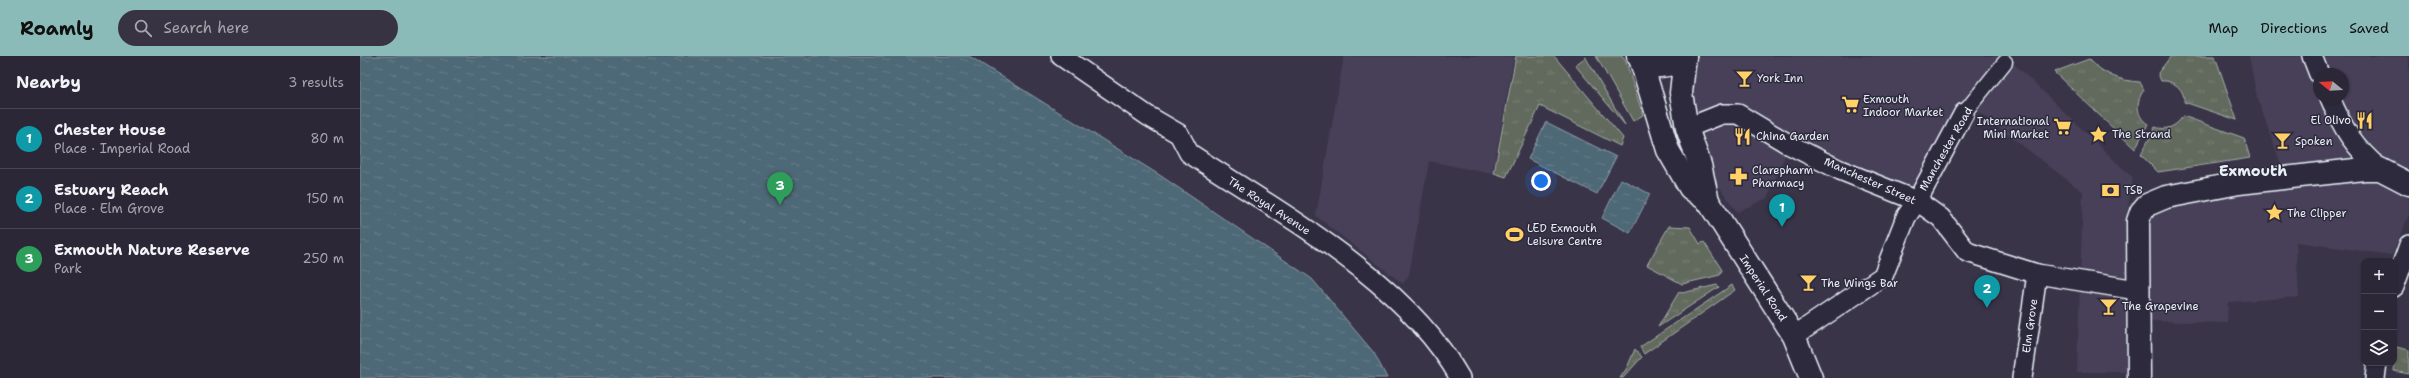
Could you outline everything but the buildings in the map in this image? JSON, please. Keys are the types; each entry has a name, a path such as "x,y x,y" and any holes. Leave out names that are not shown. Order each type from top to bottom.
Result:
{"main road":[{"path":"1639,57 1650,65 1663,67 1676,64 1685,56"},
{"name":"Imperial Road","path":"1685,56 1681,93 1687,128 1700,165 1708,201 1794,336 1812,378"},
{"name":"Imperial Road","path":"1639,57 1668,150 1690,188 1708,201"},
{"path":"2139,378 2137,290 2138,222 2141,212 2147,205 2166,197 2239,183 2350,170 2380,169 2409,184"}],"street":[{"name":"The Royal Avenue","path":"1061,56 1148,116 1179,134 1190,153 1358,266 1409,313 1428,334 1460,378"},
{"path":"2312,56 2317,68"},
{"name":"Manchester Road","path":"1794,336 1883,276 1906,217 1917,201 1964,113 2005,62"},
{"path":"2333,104 2343,129 2351,141 2380,169"},
{"name":"Manchester Street","path":"1687,128 1722,114 1738,114 1790,145 1840,170 1917,201 1941,218 1967,252 2037,274 2137,290"},
{"path":"2397,279 2409,245"},
{"name":"Elm Grove","path":"2022,378 2037,274"},
{"path":"2375,378 2377,366"}],"shaded area":[{"path":"1344,56 1514,56 1492,174 1429,161 1409,275 1403,284 1316,216"},
{"path":"1696,56 2006,56 2133,178 2127,213 2128,372 2077,372 2083,192 1968,104 1911,190 1868,175 1793,137 1767,198 1737,212 1718,185 1706,159 1689,102"},
{"path":"2249,56 2409,56 2409,215 2392,255 2296,242 2299,297 2228,302 2227,323 2147,321 2146,224 2153,210 2289,187 2257,97"}],"green space":[{"path":"1516,56 1554,56 1623,138 1620,146 1540,106 1506,177 1494,173"},
{"path":"1596,56 1622,56 1626,62 1643,115 1633,121"},
{"path":"2171,56 2215,56 2237,120 2184,102 2183,93 2177,86 2170,82 2161,81 2158,73"},
{"path":"1586,58 1625,125 1575,65"},
{"path":"2089,59 2100,69 2112,76 2140,82 2144,90 2139,98 2138,108 2141,117 2148,124 2135,149 2054,72"},
{"path":"2183,116 2244,138 2250,158 2158,172 2141,155 2155,127 2163,129 2170,127 2177,123"},
{"path":"1669,226 1690,227 1700,244 1704,242 1722,270 1720,275 1682,284 1647,265"},
{"path":"1717,285 1719,287 1658,327 1679,292 1682,293"},
{"path":"1732,285 1735,290 1644,354 1640,347"},
{"path":"2397,347 2409,350 2409,374 2394,371 2394,366 2397,366"},
{"path":"1635,349 1642,357 1623,378 1620,378 1627,368"}],"water":[{"path":"360,56 969,56 1161,176 1312,279 1374,353 1387,378 360,378"},
{"path":"1546,122 1616,157 1597,194 1528,159"},
{"path":"1621,179 1650,194 1630,233 1602,218"}],"place":[{"name":"York Inn","path":"1744,78"},
{"name":"Exmouth Indoor Market","path":"1850,105"},
{"name":"El Olivo","path":"2364,120"},
{"name":"International Mini Market","path":"2062,127"},
{"name":"The Strand","path":"2099,134"},
{"name":"China Garden","path":"1743,136"},
{"name":"Spoken","path":"2282,141"},
{"name":"Clarepharm Pharmacy","path":"1739,176"},
{"name":"TSB","path":"2111,190"},
{"name":"Exmouth Nature Reserve","path":"780,205"},
{"name":"The Clipper","path":"2274,213"},
{"name":"Chester House","path":"1782,227"},
{"name":"LED Exmouth Leisure Centre","path":"1514,234"},
{"name":"The Wings Bar","path":"1808,283"},
{"name":"The Grapevine","path":"2109,306"},
{"name":"Estuary Reach","path":"1987,308"}],"district":[{"name":"Exmouth","path":"2253,171"}]}
